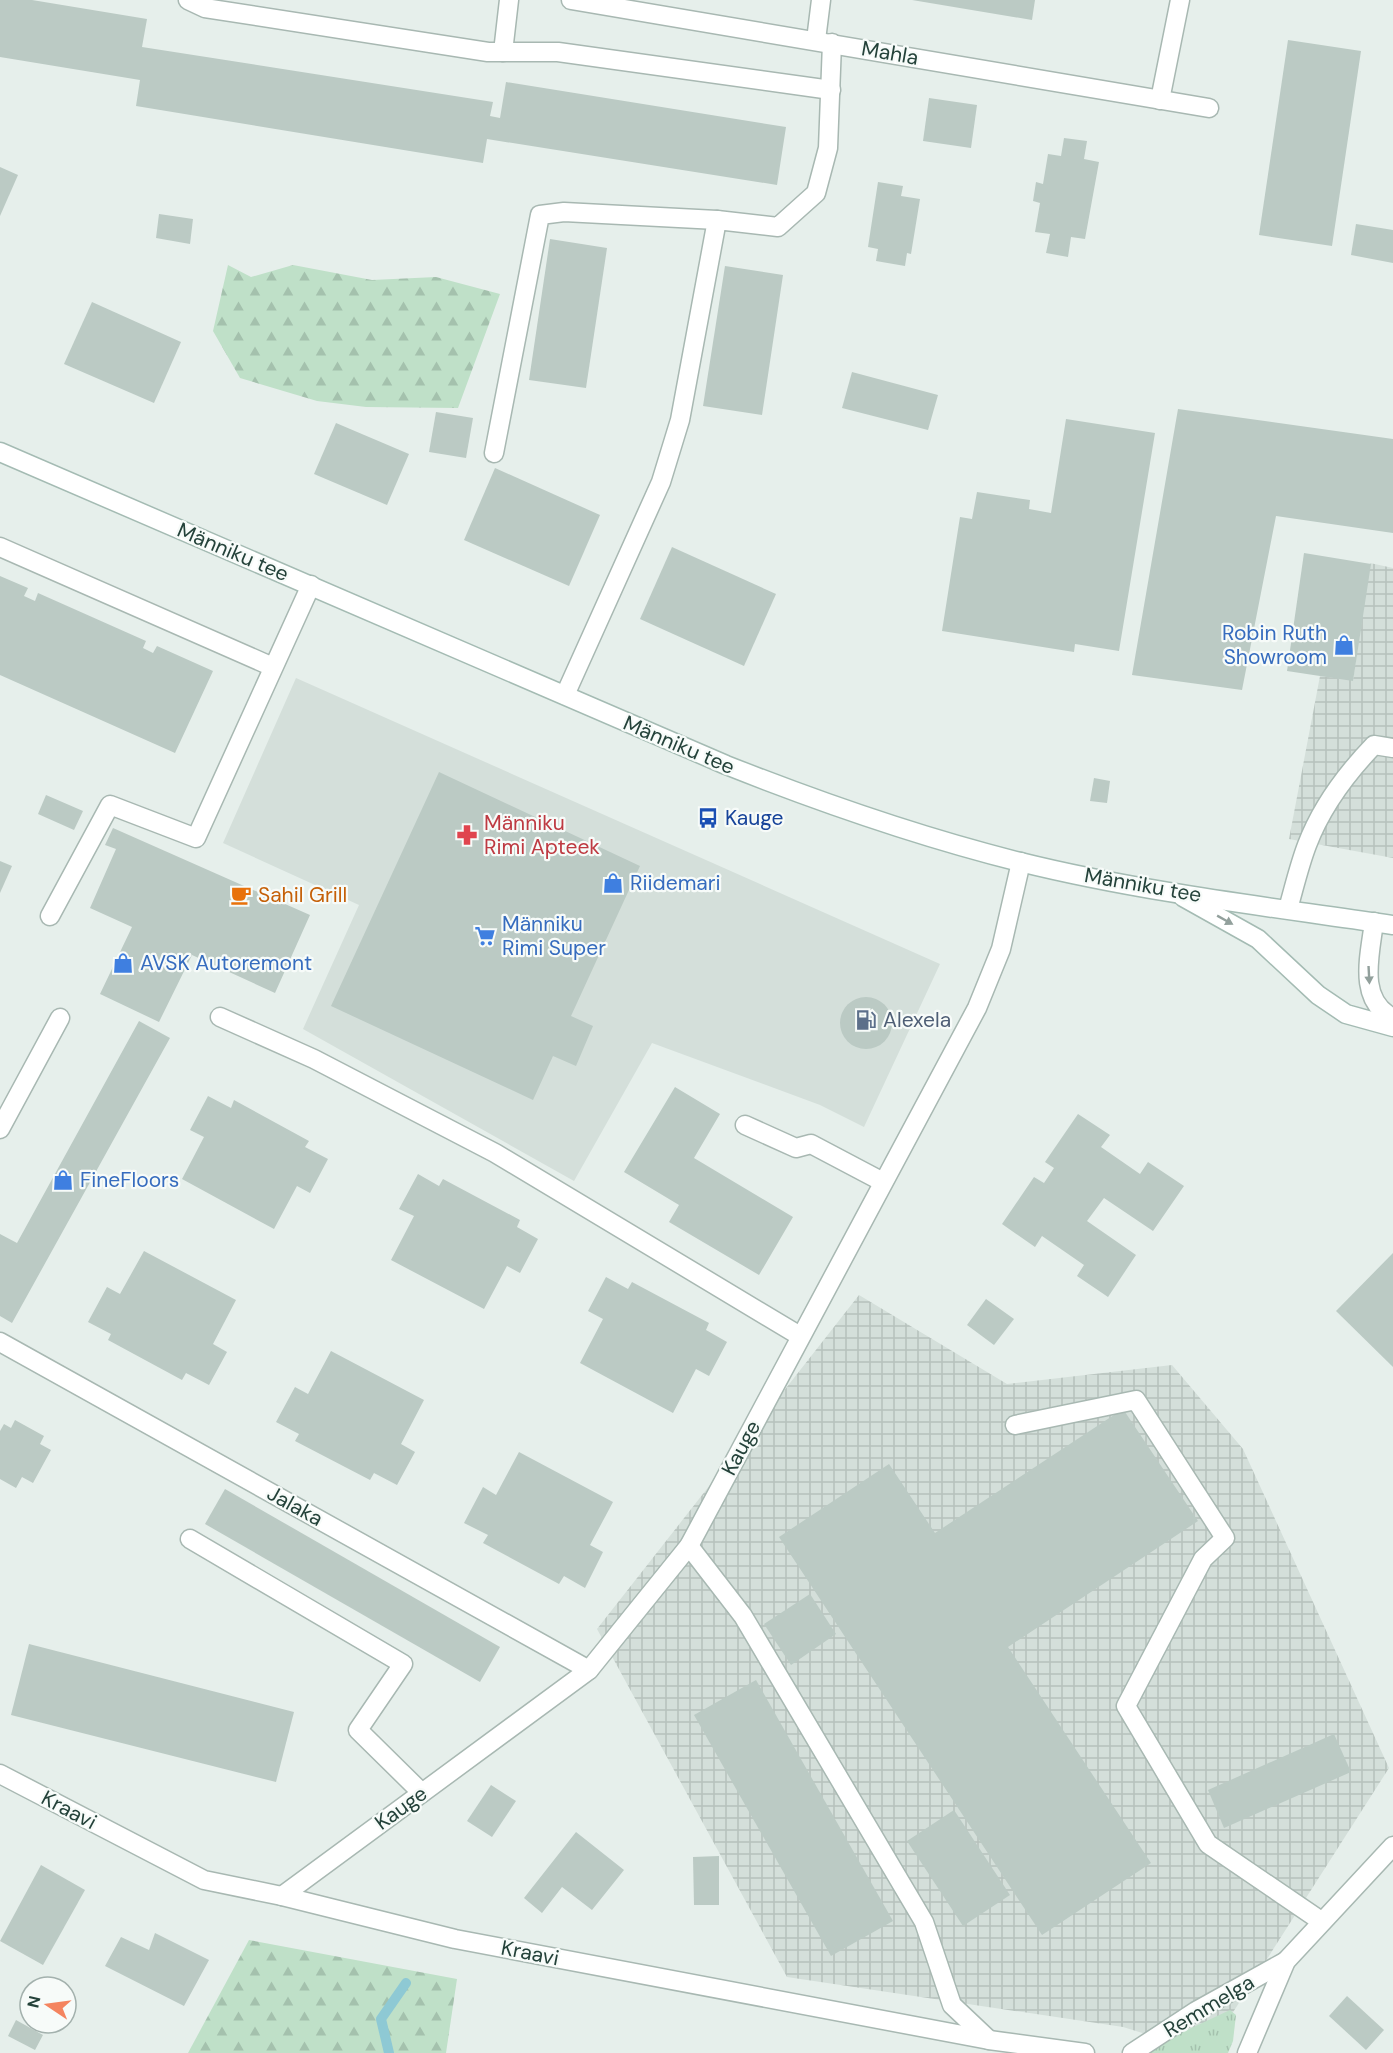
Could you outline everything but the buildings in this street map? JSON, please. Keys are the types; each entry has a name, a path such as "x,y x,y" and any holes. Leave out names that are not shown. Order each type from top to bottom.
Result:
{"street":[{"path":"503,52 509,0"},
{"name":"Mahla","path":"571,0 824,41 1209,108"},
{"path":"494,453 540,215 564,212 717,220 778,227 816,193 828,148 831,90 821,0"},
{"path":"1160,100 1180,0"},
{"path":"200,3 488,52 558,52 831,90"},
{"path":"565,695 661,482 680,420 717,220"},
{"name":"Männiku tee","path":"0,452 726,765 810,798 902,828 1021,862 1174,891 1393,925"},
{"path":"0,548 273,667"},
{"path":"50,916 110,806 196,838 311,585"},
{"path":"1288,909 1306,846 1322,814 1352,768 1374,745 1393,748"},
{"name":"Kauge","path":"282,1896 589,1670 689,1546 977,1008 1001,949 1021,862"},
{"path":"1174,891 1258,939 1312,989 1346,1014 1393,1027"},
{"path":"1374,922 1367,974 1372,1000 1393,1018"},
{"path":"220,1017 314,1059 495,1153 800,1336"},
{"path":"0,1129 60,1018"},
{"path":"746,1125 796,1148 811,1144 883,1182"},
{"name":"Jalaka","path":"0,1342 589,1670"},
{"path":"1015,1425 1136,1400 1225,1538 1203,1559 1126,1706 1208,1844 1321,1921"},
{"path":"190,1539 403,1664 358,1730 422,1793"},
{"path":"689,1546 742,1616 924,1922 952,2005 988,2040"},
{"name":"Kraavi","path":"0,1774 204,1880 282,1896 454,1940 988,2040 1084,2053"},
{"name":"Remmelga","path":"1246,2053 1286,1961 1393,1846"},
{"name":"Remmelga","path":"1132,2053 1196,2011 1286,1961"}],"shaded area":[{"path":"1370,563 1393,568 1393,858 1289,839 1320,676 1353,680"},
{"path":"296,678 940,964 864,1127 820,1105 652,1043 574,1181 303,1029 359,905 223,843"},
{"path":"859,1295 1007,1384 1172,1365 1243,1449 1389,1768 1207,2053 1123,2027 787,1977 597,1629"}],"green space":[{"path":"228,265 251,277 293,265 372,280 436,277 500,294 458,408 366,407 317,401 240,378 213,331"},
{"path":"249,1940 457,1979 446,2053 188,2053"},
{"path":"1230,2010 1236,2015 1233,2041 1228,2053 1147,2053 1155,2045"}],"waterway":[{"path":"389,2053 381,2019 406,1983"}],"place":[{"name":"Robin Ruth Showroom","path":"1344,645"},
{"name":"Kauge","path":"708,818"},
{"name":"Männiku Rimi Apteek","path":"467,835"},
{"name":"Riidemari","path":"613,883"},
{"name":"Sahil Grill","path":"241,895"},
{"name":"Männiku Rimi Super","path":"485,936"},
{"name":"AVSK Autoremont","path":"123,963"},
{"name":"Alexela","path":"866,1020"},
{"name":"FineFloors","path":"63,1180"}]}
